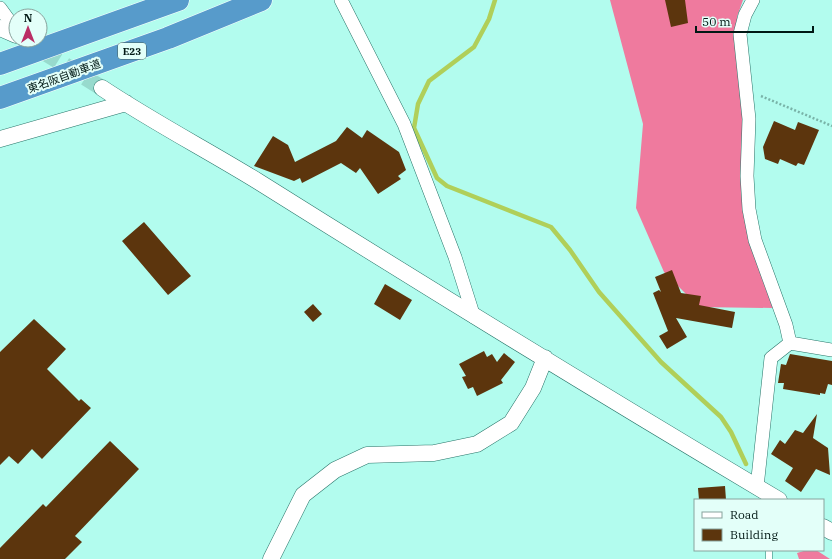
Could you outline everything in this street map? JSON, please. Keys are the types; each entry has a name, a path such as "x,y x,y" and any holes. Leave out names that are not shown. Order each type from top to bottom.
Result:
{"highway":[{"path":"0,64 178,0"},
{"name":"東名阪自動車道","path":"0,98 168,38 262,0"}],"street":[{"path":"341,0 404,124 454,257 474,317"},
{"path":"753,0 745,15 740,34 749,119 747,176 754,234 786,326 790,343"},
{"path":"0,8 8,19"},
{"path":"102,88 126,104 244,172 474,317 545,358 757,490 777,499"},
{"path":"0,139 126,104"},
{"path":"757,490 771,358 790,343 832,350"},
{"path":"271,559 303,495 335,470 367,456 434,453 477,444 511,423 533,388 545,358"}],"path":[{"path":"746,89 832,126"}],"shaded area":[{"path":"610,0 743,0 737,17 756,227 773,308 699,307 664,272 636,208 643,124"},
{"path":"804,551 818,551 830,559 799,559 797,553"}],"building":[{"path":"665,0 685,0 688,23 671,27"},
{"path":"774,121 795,130 798,122 819,130 804,165 798,163 796,166 780,159 778,164 765,159 763,147"},
{"path":"347,127 362,138 367,130 399,152 406,170 398,176 401,179 378,194 360,168 356,173 341,163 302,183 300,178 294,181 254,166 273,136 288,145 295,162 336,141"},
{"path":"144,222 191,276 168,295 122,241"},
{"path":"672,270 681,293 701,296 699,305 735,312 732,328 676,318 687,337 667,349 659,336 668,331 653,293 659,290 661,292 655,277"},
{"path":"385,284 412,300 400,320 374,304"},
{"path":"313,304 322,314 313,322 304,312"},
{"path":"34,319 66,349 47,369 79,401 81,399 91,408 42,459 32,449 18,464 9,456 0,465 0,352"},
{"path":"484,351 487,357 492,354 497,362 504,353 515,362 501,380 503,383 477,396 473,387 468,389 462,377 466,376 459,364"},
{"path":"790,354 832,361 832,385 828,384 825,394 820,393 820,395 783,389 784,383 778,383 781,364 786,365"},
{"path":"817,414 813,438 828,448 830,475 816,469 801,492 785,481 793,468 771,454 780,440 785,444 795,430 803,433"},
{"path":"110,441 139,469 75,536 82,542 65,559 0,559 0,548 43,504 46,507"},
{"path":"725,486 726,499 699,499 698,488"}],"waterway":[{"path":"495,0 489,19 474,47 429,81 418,104 414,128 437,178 447,186 551,227 570,250 599,292 661,362 721,417 731,432 746,464"}],"tunnel":[{"path":"37,48 102,88"}]}
